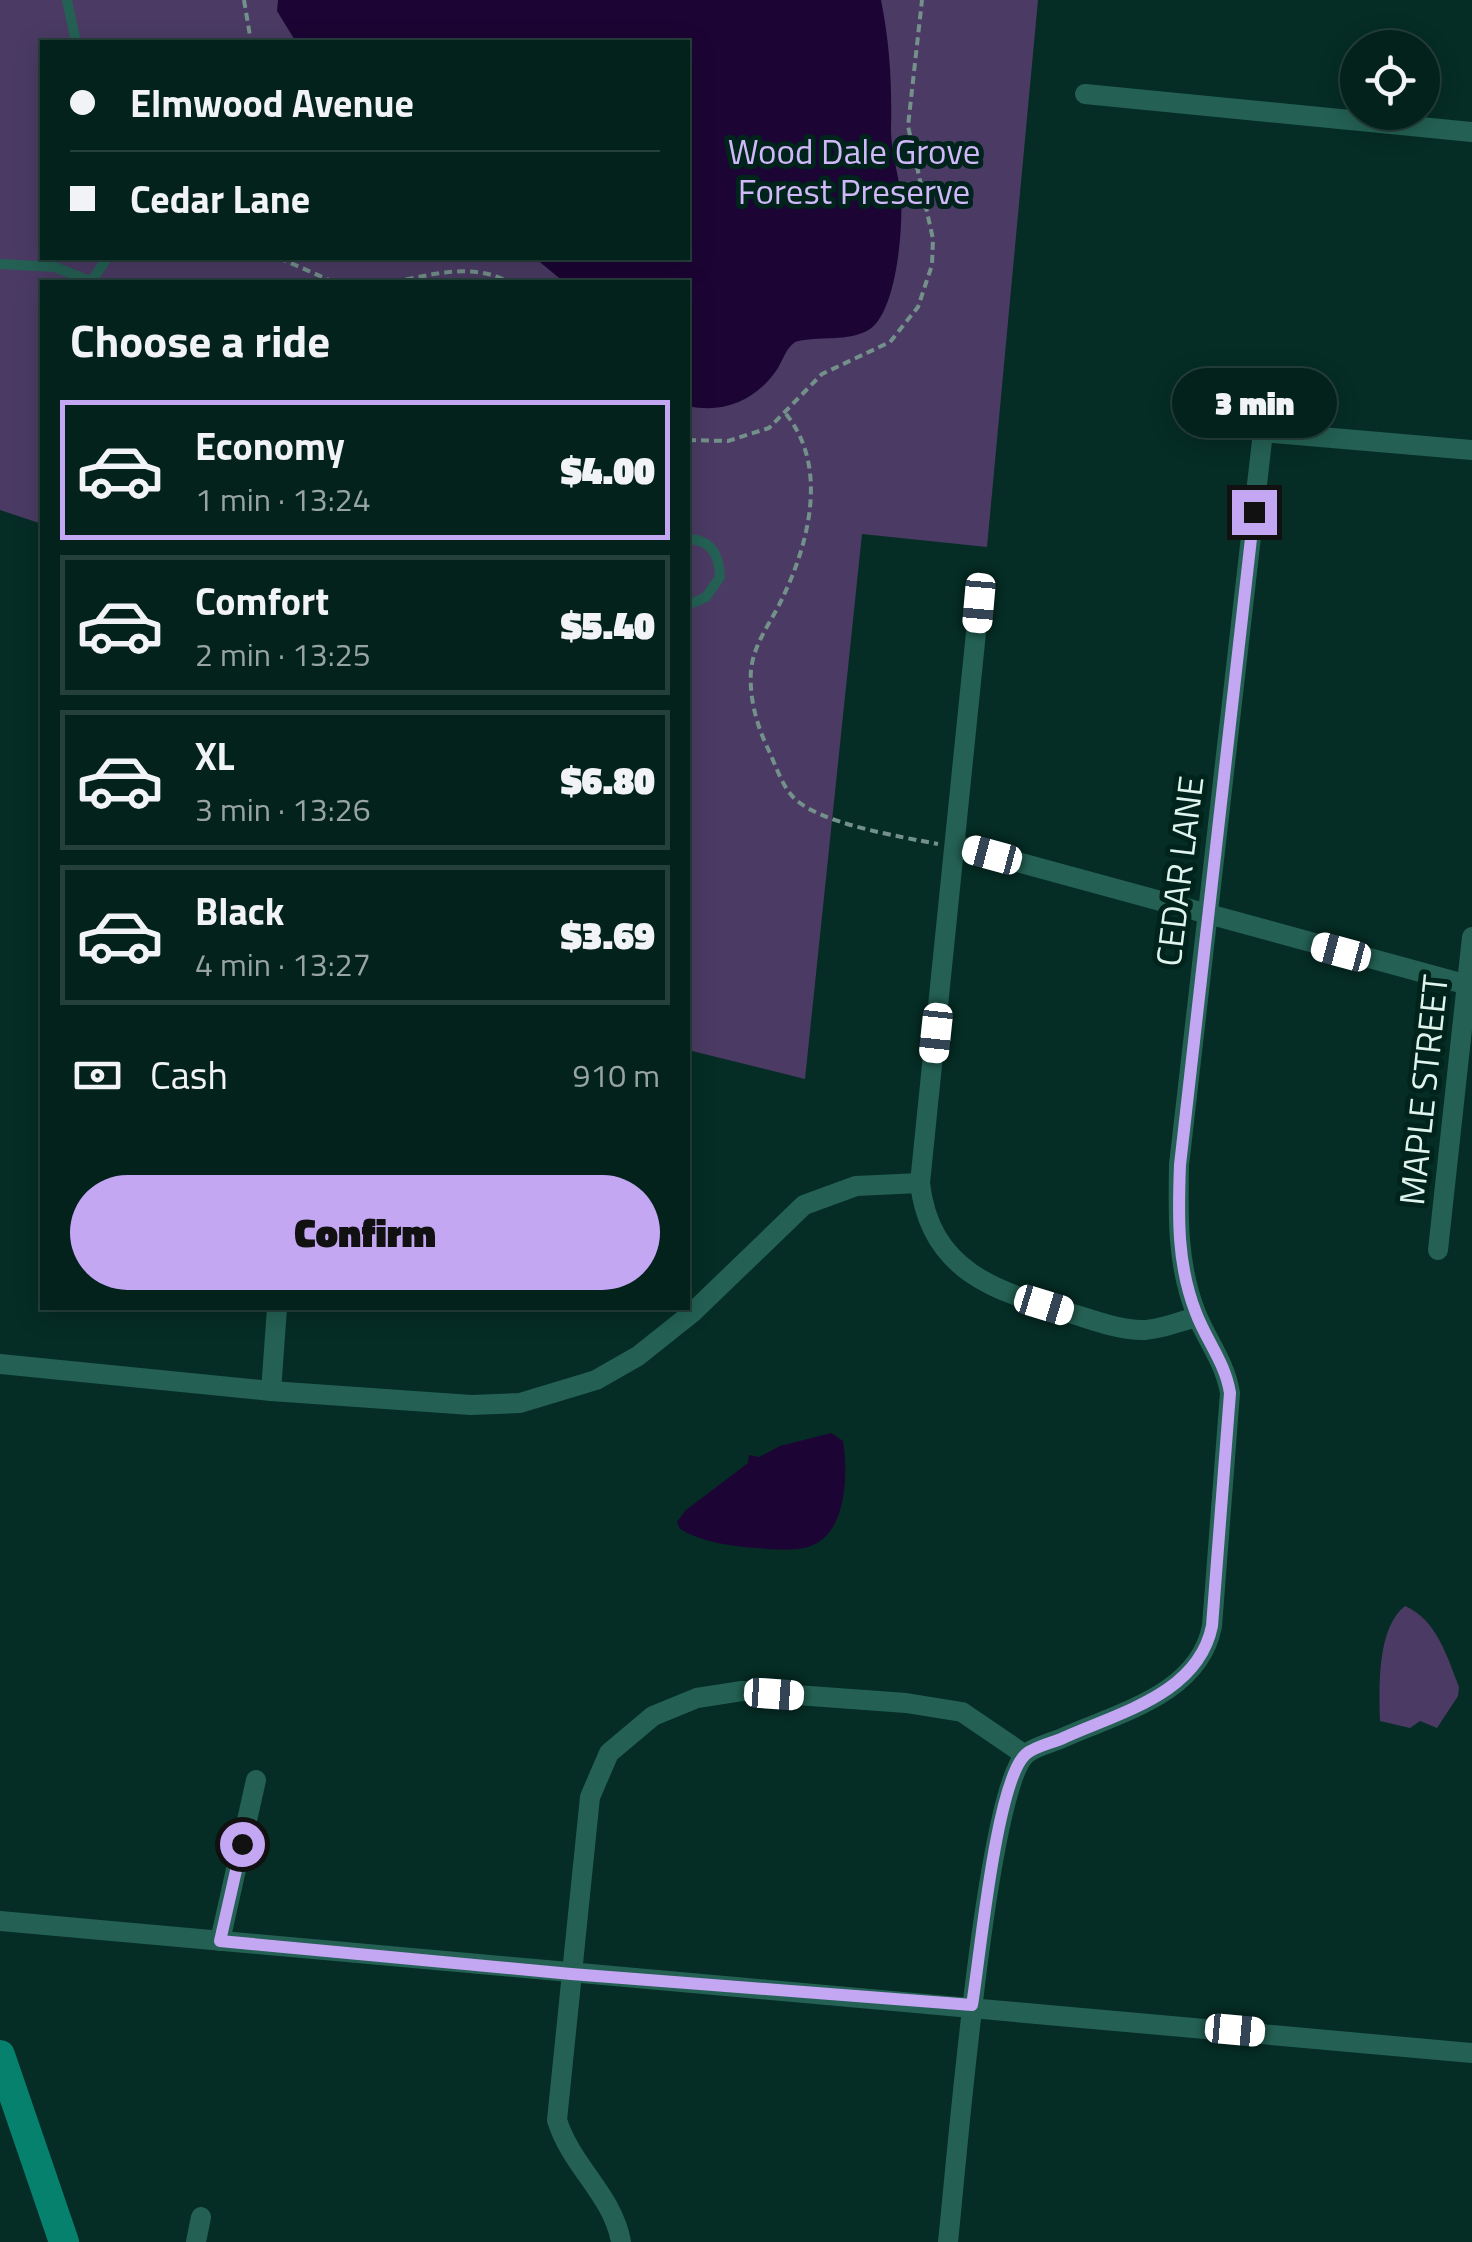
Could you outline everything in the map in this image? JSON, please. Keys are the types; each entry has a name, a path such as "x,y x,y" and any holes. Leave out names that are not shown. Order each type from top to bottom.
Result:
{"main road":[{"path":"0,2055 64,2242"}],"street":[{"path":"1085,94 1472,132"},
{"name":"CEDAR LANE","path":"1025,1754 1166,1692 1190,1674 1207,1649 1230,1393 1226,1371 1197,1316 1184,1276 1178,1226 1180,1165 1263,432 1472,450"},
{"path":"979,603 920,1183 923,1207 954,1260 978,1282 1110,1325 1144,1330 1197,1316"},
{"path":"956,845 1469,985"},
{"name":"MAPLE STREET","path":"1438,1250 1472,937"},
{"path":"690,1309 804,1205 856,1186 920,1183"},
{"path":"271,1391 277,1310"},
{"path":"0,1364 271,1391 471,1405 520,1403 596,1380 638,1356 689,1310"},
{"path":"621,2242 616,2216 565,2147 557,2120 590,1797 609,1753 653,1716 697,1698 742,1691 906,1703 962,1712 1025,1754 1006,1790 972,2005 948,2242"},
{"path":"220,1941 256,1780"},
{"path":"0,1921 571,1974 972,2005 1472,2053"},
{"path":"196,2242 202,2218"}],"lane":[{"path":"67,0 76,40"},
{"path":"0,264 55,267 87,280"},
{"path":"690,538 706,542 716,552 720,577 706,598 690,603"}],"path":[{"path":"244,0 251,40"},
{"path":"690,440 752,436 786,414 822,374 890,342 906,326 927,288 933,238 908,126 922,0"},
{"path":"284,260 329,280"},
{"path":"405,280 458,270 505,280"},
{"path":"786,414 802,433 810,456 811,497 792,576 756,647 751,670 760,733 797,802 844,822 956,845"}],"green space":[{"name":"Wood Dale Grove Forest Preserve","path":"0,0 1038,0 987,547 862,534 805,1079 690,1050 690,280 40,280 40,523 0,510"},
{"path":"1405,1606 1433,1629 1459,1687 1458,1696 1437,1728 1420,1721 1410,1728 1380,1721 1385,1643 1389,1628"}],"shaded area":[{"path":"278,0 881,0 890,64 891,138 901,211 896,268 887,305 870,329 861,333 795,342 770,379 739,402 714,408 690,406 690,280 562,280 537,260 690,260 690,40 295,40 277,11"},
{"path":"831,1433 843,1441 843,1497 834,1524 817,1543 795,1549 726,1545 680,1529 677,1522 686,1510 748,1463 749,1455 759,1457 780,1446"}],"route":[{"path":"242,1844 220,1941 571,1974 972,2005 1006,1790 1025,1754 1166,1692 1190,1674 1207,1649 1212,1626 1230,1393 1226,1371 1197,1316 1184,1276 1178,1226 1180,1165 1254,512"}]}
